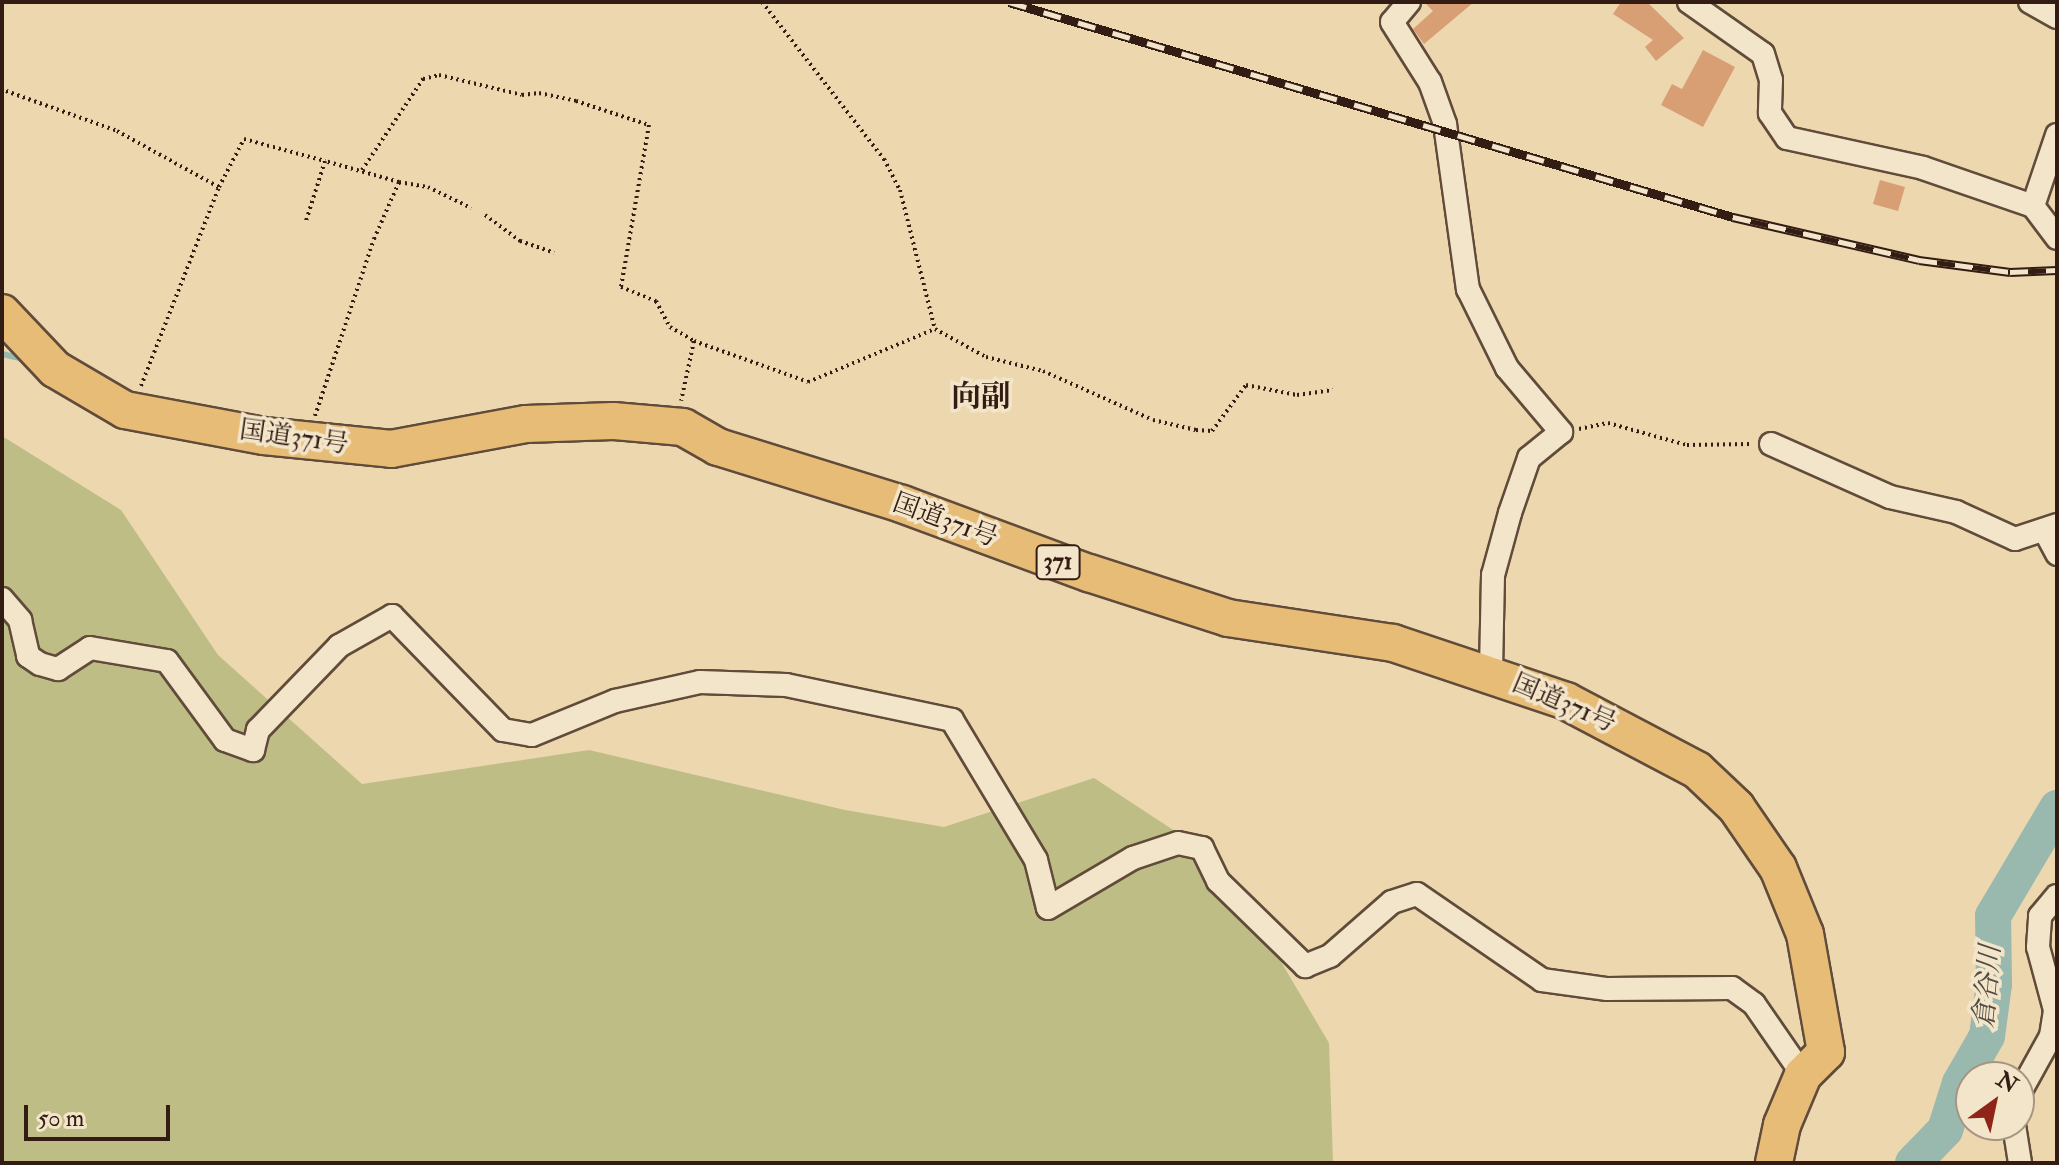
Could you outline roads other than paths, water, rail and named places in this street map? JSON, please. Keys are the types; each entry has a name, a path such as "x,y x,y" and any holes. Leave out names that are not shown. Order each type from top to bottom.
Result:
{"highway":[{"name":"国道371号","path":"2,313 55,369 96,396 132,410 311,442 391,449 526,424 613,421 683,427 718,447 902,504 1089,573 1228,618 1393,643 1566,701 1697,770 1736,807 1778,868 1805,934 1826,1052 1803,1075 1782,1125 1774,1163"}],"street":[{"path":"1409,2 1392,22 1430,82 1445,124 1468,289 1507,368 1561,432 1529,458 1510,513 1493,575 1491,674"},
{"path":"1689,2 1763,54 1771,80 1770,113 1787,138 1923,168 2033,206 2057,238"},
{"path":"2030,2 2057,17"},
{"path":"2033,206 2057,135"},
{"path":"1771,444 1890,497 1956,512 2015,539 2051,528 2057,554"},
{"path":"2,599 20,620 28,656 40,664 58,669 90,648 167,661 225,740 253,750 258,730 339,646 392,616 503,730 532,735 615,701 700,682 786,685 952,720 1036,860 1048,908 1133,858 1178,843 1202,848 1218,881 1305,966 1330,956 1392,902 1417,894 1542,980 1607,989 1732,988 1754,1004 1803,1075"},
{"path":"2035,1065 2051,1036 2055,1010 2038,947 2040,916 2057,896"},
{"path":"2017,1141 2020,1163"}],"waterway":[{"path":"2,354 28,360"},
{"name":"倉谷川","path":"1913,1163 1945,1130 1960,1083 1987,1036 1994,984 1993,916 2057,808"}],"railway":[{"path":"1009,2 1733,217 1919,260 2010,272 2057,270"}],"district":[{"name":"向副","path":"981,397"}]}
